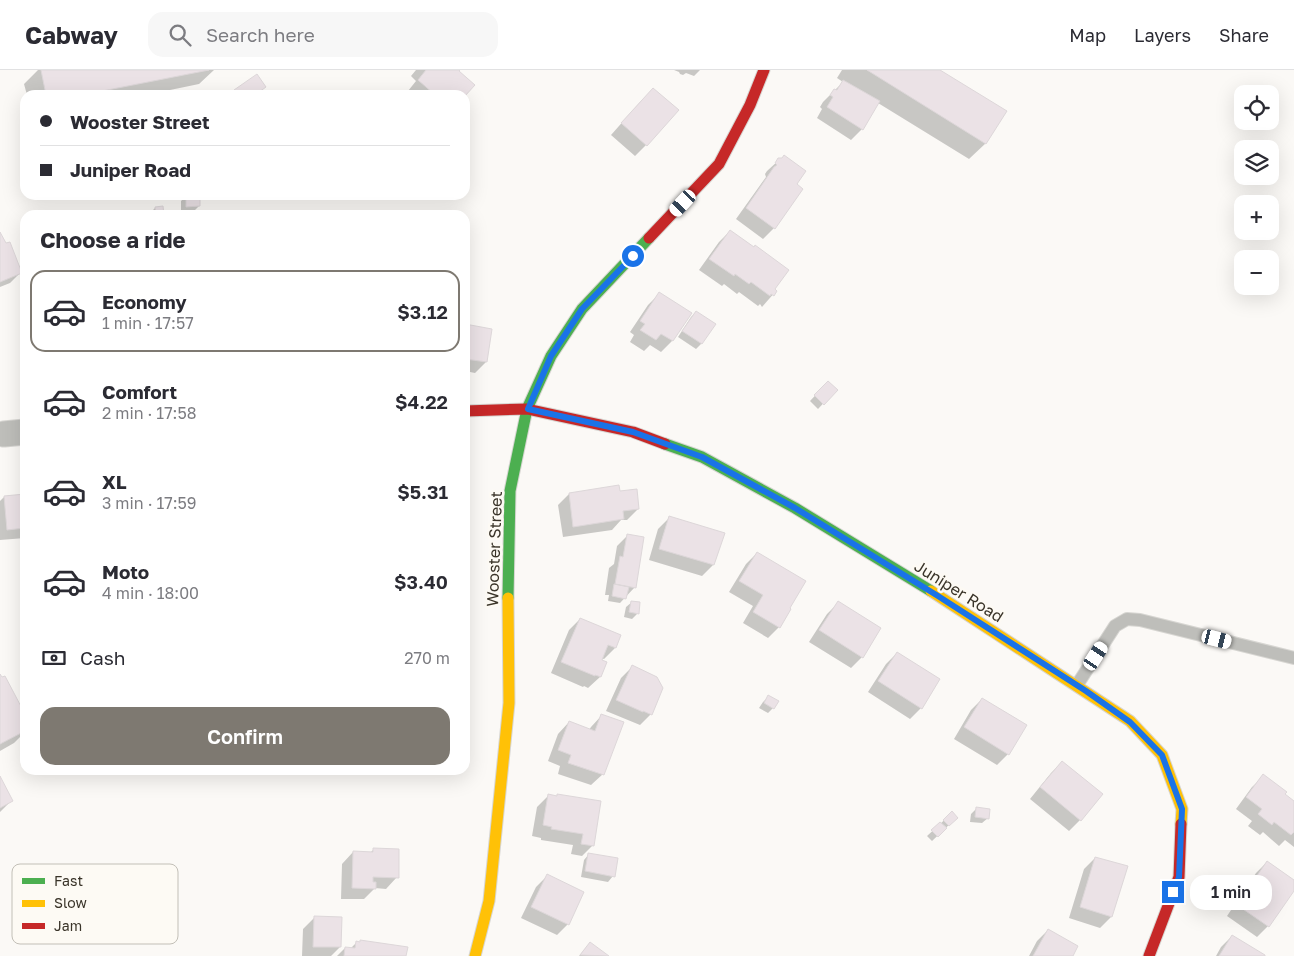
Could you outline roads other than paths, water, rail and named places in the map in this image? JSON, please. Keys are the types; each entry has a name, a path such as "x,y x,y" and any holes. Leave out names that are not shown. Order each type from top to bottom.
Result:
{"street":[{"name":"Wooster Street","path":"475,956 489,901 509,703 508,591 510,491 528,409 551,356 582,309 719,164 750,105 764,70"},
{"name":"Juniper Road","path":"470,411 528,409 633,432 702,457 795,508 938,596 1130,722 1162,755 1182,809 1179,877 1149,956"}],"lane":[{"path":"1077,686 1115,626 1126,620 1140,620 1294,658"}]}
